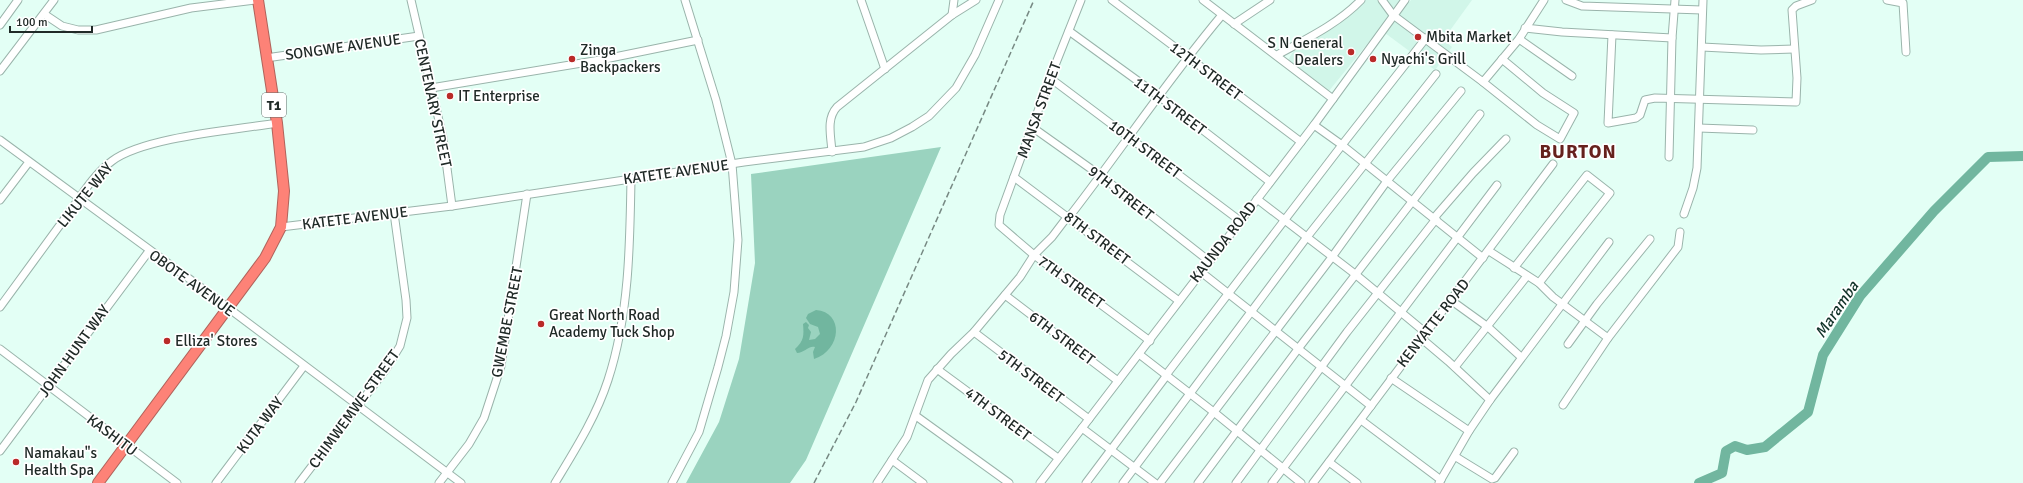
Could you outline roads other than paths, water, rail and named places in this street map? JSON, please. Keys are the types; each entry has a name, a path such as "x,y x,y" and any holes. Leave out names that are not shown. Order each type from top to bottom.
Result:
{"highway":[{"name":"T1","path":"98,483 265,258 281,227 284,210 284,175 258,0"}],"street":[{"path":"0,25 18,0"},
{"path":"0,70 54,0"},
{"path":"44,14 62,26 78,30 96,30 191,8 255,0"},
{"name":"CENTENARY STREET","path":"411,0 443,138 452,206"},
{"path":"672,483 699,432 726,336 737,268 738,240 732,164 716,100 685,0"},
{"path":"860,0 885,69"},
{"path":"952,15 954,0"},
{"path":"832,152 830,123 831,113 952,15 976,0"},
{"name":"KATETE AVENUE","path":"281,227 452,206 631,178 864,147 891,138 912,127 929,116 956,88 975,55 999,0"},
{"name":"MANSA STREET","path":"998,220 1050,78 1081,0"},
{"name":"12TH STREET","path":"1112,0 1301,142"},
{"path":"1204,0 1333,99"},
{"path":"1234,24 1270,0"},
{"path":"1277,55 1326,27 1350,11 1362,0"},
{"path":"1383,0 1393,15 1426,38 1537,125 1560,139 1574,113 1521,77 1502,59"},
{"name":"KAUNDA ROAD","path":"1040,483 1314,125 1405,0"},
{"path":"1483,82 1519,39 1544,0"},
{"path":"1566,0 1582,6 1702,10"},
{"path":"1669,157 1672,38 1675,0"},
{"path":"1684,214 1693,188 1697,168 1700,128 1699,99 1703,0"},
{"path":"1612,36 1608,123 1636,118 1640,115 1646,100 1655,98 1796,102 1797,78 1792,10 1796,6 1812,0"},
{"path":"1887,0 1902,3 1906,52"},
{"path":"877,483 907,436 916,416 923,391 937,369 974,332 1005,295 1034,255 1068,217 1101,176 1128,137 1160,97 1187,57 1222,15"},
{"path":"1526,28 1612,36 1672,38"},
{"name":"11TH STREET","path":"1069,31 1160,97 1270,182"},
{"name":"SONGWE AVENUE","path":"266,58 419,36"},
{"path":"1086,483 1285,219 1426,38"},
{"path":"1519,39 1572,76"},
{"path":"431,88 600,60 698,40"},
{"path":"1702,47 1761,50 1794,49"},
{"path":"1123,483 1307,238 1436,74"},
{"name":"10TH STREET","path":"1050,78 1240,220"},
{"path":"1160,483 1204,424 1215,413 1387,181 1461,92"},
{"path":"1198,483 1298,348 1480,114"},
{"name":"LIKUTE WAY","path":"0,307 79,199 100,172 113,160 132,150 165,140 277,123"},
{"path":"1314,125 1342,145 1411,201 1435,218 1483,258"},
{"name":"9TH STREET","path":"1032,127 1101,176 1209,261"},
{"path":"1700,128 1753,130"},
{"path":"1236,483 1321,367 1435,218 1472,173 1506,139"},
{"name":"OBOTE AVENUE","path":"0,140 461,483"},
{"path":"0,200 28,162"},
{"name":"KENYATTE ROAD","path":"1313,483 1553,164"},
{"path":"1514,268 1587,175 1596,180 1610,192 1539,283"},
{"name":"8TH STREET","path":"1014,177 1179,300"},
{"path":"555,483 581,440 608,380 622,320 626,290 631,178"},
{"path":"1272,483 1497,185"},
{"name":"GWEMBE STREET","path":"439,483 469,444 484,418 501,366 527,194"},
{"path":"1257,199 1356,274 1426,333"},
{"name":"CHIMWEMWE STREET","path":"299,483 386,369 400,346 407,318 404,278 394,213"},
{"name":"7TH STREET","path":"998,220 1002,228 1034,255 1150,341"},
{"path":"1563,405 1608,338 1678,247 1680,232"},
{"path":"1568,344 1585,320 1650,239"},
{"path":"1361,420 1440,482 1456,457 1469,431 1490,400 1609,242"},
{"name":"JOHN HUNT WAY","path":"0,452 149,251"},
{"path":"1489,251 1539,283 1608,338"},
{"path":"1201,272 1253,311 1371,406"},
{"path":"1455,367 1527,276"},
{"name":"6TH STREET","path":"1005,295 1118,381"},
{"path":"1452,300 1488,327 1521,357"},
{"name":"5TH STREET","path":"974,332 1089,419"},
{"path":"1422,340 1455,367 1490,400"},
{"name":"KASHITU","path":"0,349 48,387 177,483"},
{"path":"1139,354 1301,483"},
{"name":"KUTA WAY","path":"216,483 304,366"},
{"name":"4TH STREET","path":"937,369 1058,458"},
{"path":"1391,378 1469,431"},
{"path":"916,416 1009,483"},
{"path":"1082,428 1155,483"},
{"path":"1456,457 1492,479 1495,478 1514,452"},
{"path":"892,460 923,483"},
{"path":"1329,462 1357,483"}],"waterway":[{"name":"Maramba","path":"1699,483 1722,473 1726,451 1735,446 1747,450 1765,447 1808,412 1823,355 1860,296 1934,211 1988,157 2023,156"}],"railway":[{"path":"814,483 856,402 1034,0"}],"place":[{"name":"Mbita Market","path":"1418,37"},
{"name":"S N General Dealers","path":"1351,52"},
{"name":"Zinga Backpackers","path":"572,59"},
{"name":"Nyachi's Grill","path":"1373,59"},
{"name":"IT Enterprise","path":"450,96"},
{"name":"Great North Road Academy Tuck Shop","path":"541,324"},
{"name":"Elliza' Stores","path":"167,341"},
{"name":"Namakau\"s Health Spa","path":"16,462"}],"district":[{"name":"BURTON","path":"1578,151"}]}
